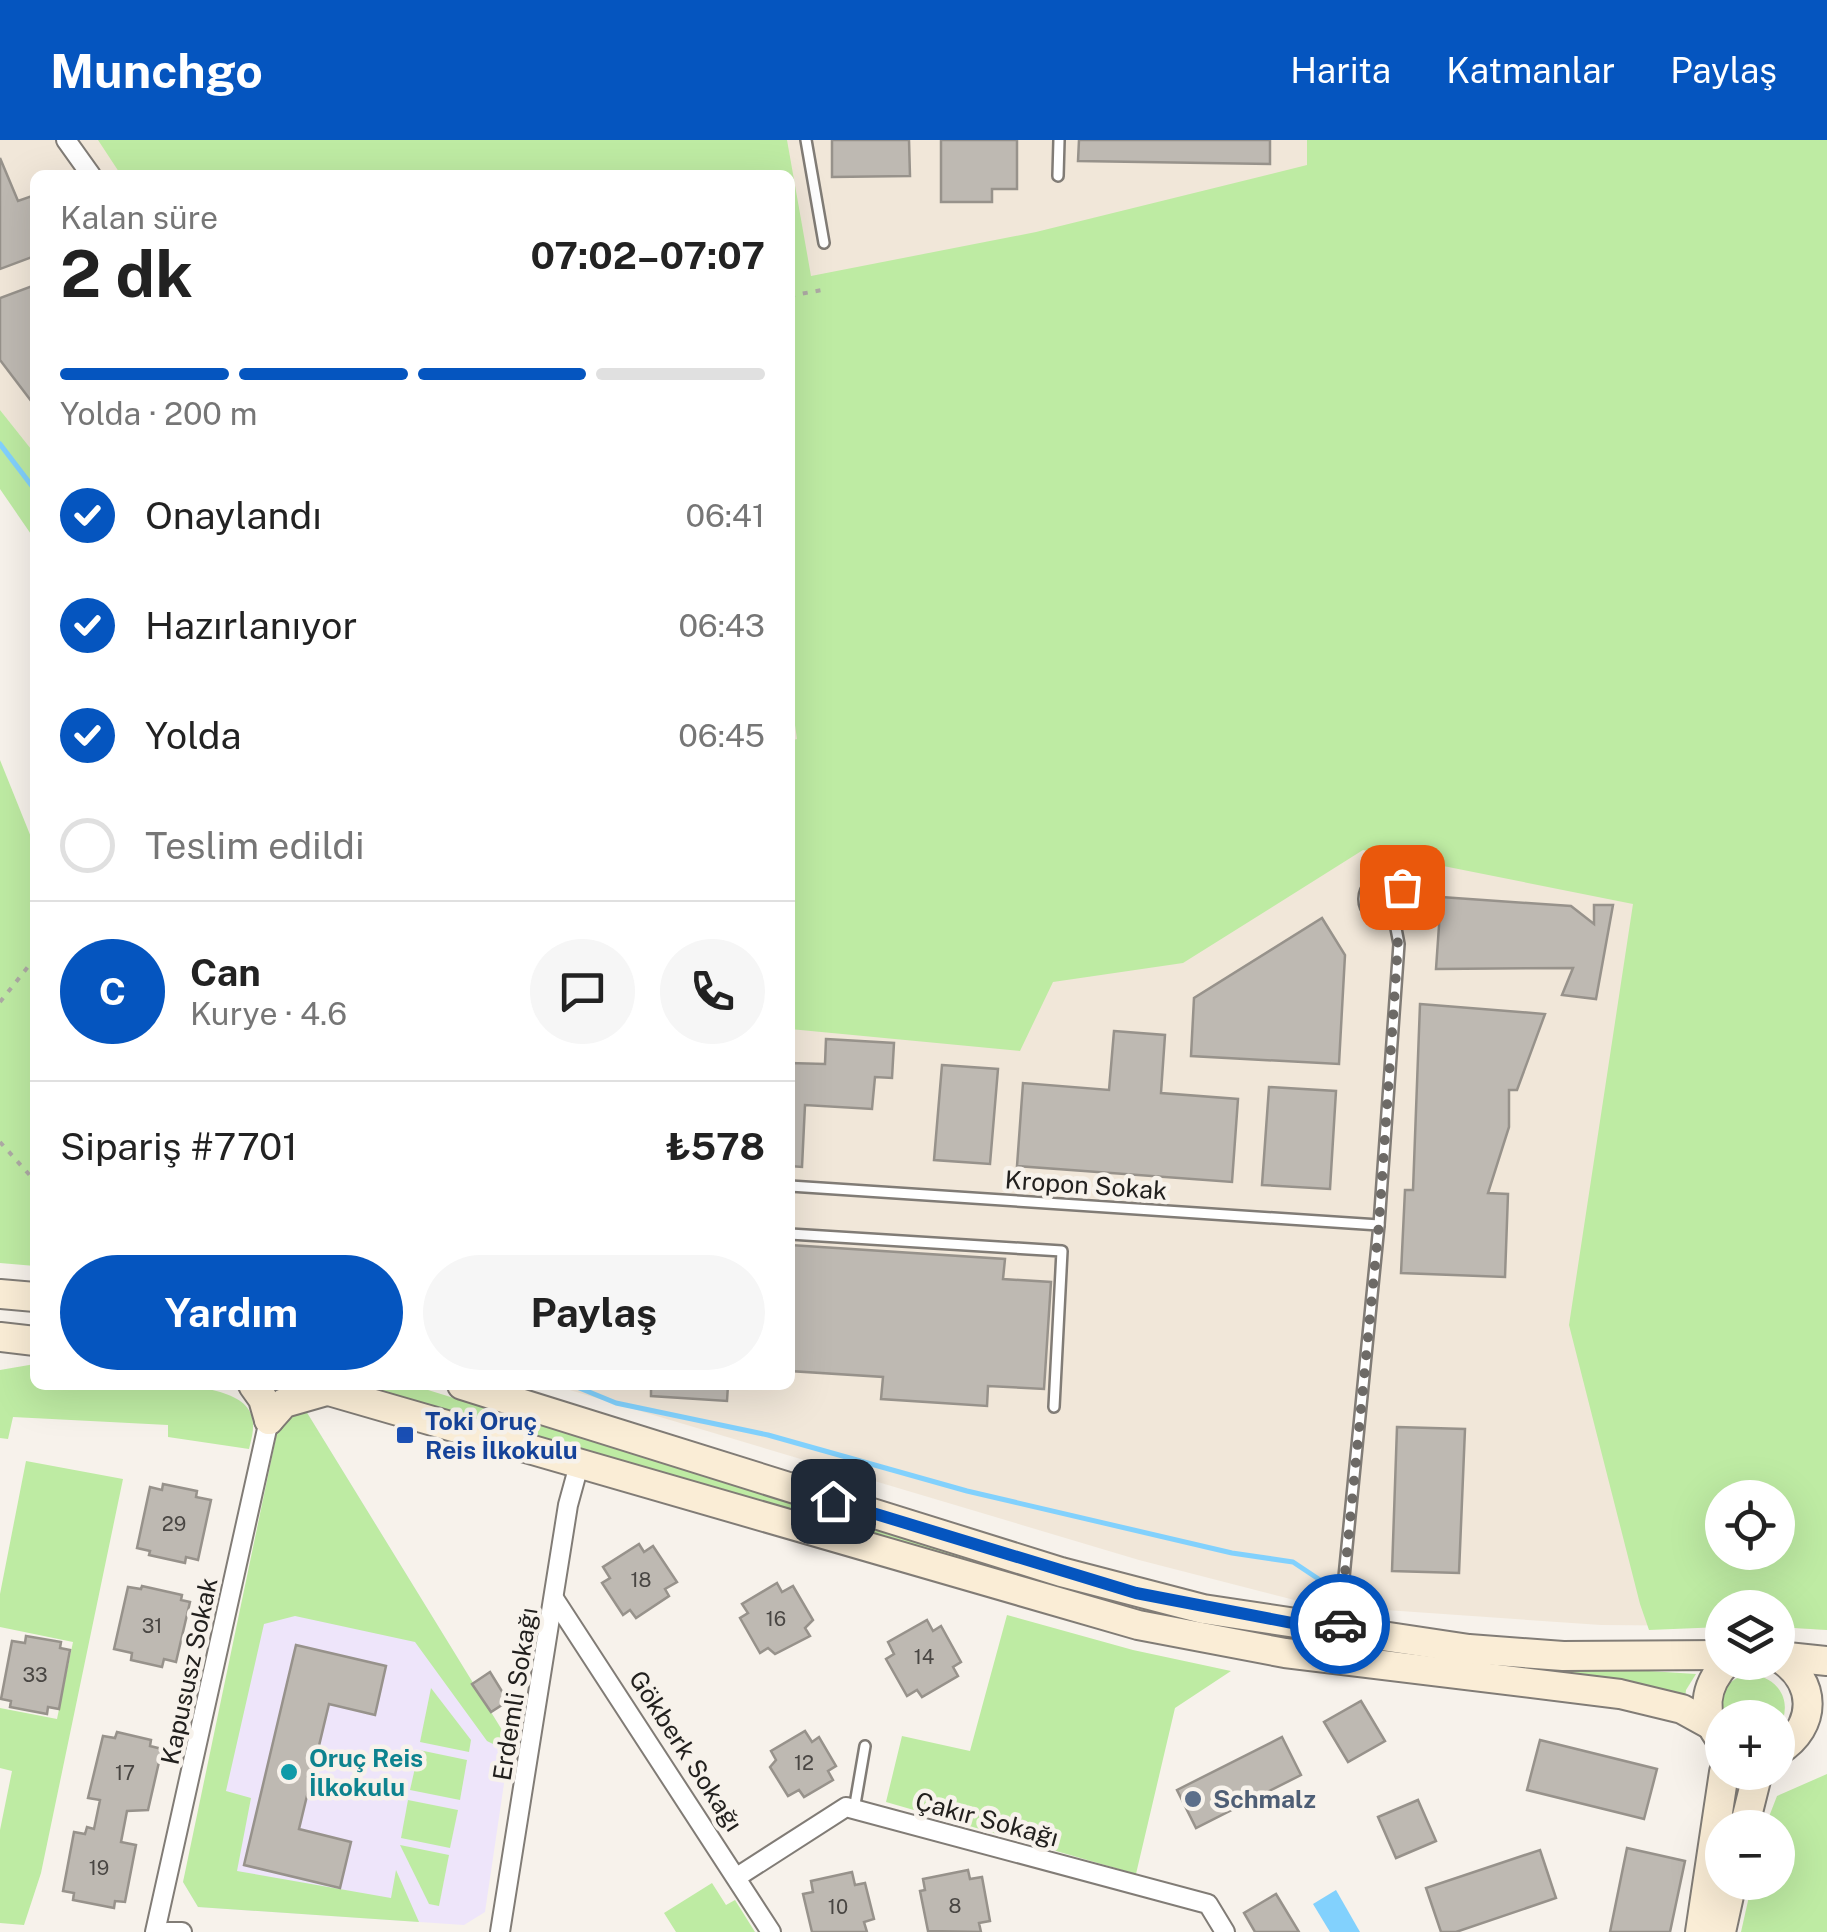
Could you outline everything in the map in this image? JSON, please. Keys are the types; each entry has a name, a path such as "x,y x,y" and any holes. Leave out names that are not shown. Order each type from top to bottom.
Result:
{"main road":[{"path":"0,1294 30,1297"},
{"path":"0,1337 30,1340"},
{"path":"256,1390 264,1399 269,1420"},
{"path":"269,1420 284,1403 313,1390"},
{"path":"324,1390 1138,1625 1285,1653 1620,1694 1682,1709 1705,1730"},
{"path":"478,1390 1061,1572 1203,1609 1339,1632 1563,1656 1705,1655"},
{"path":"1795,1658 1827,1661"},
{"path":"1795,1672 1808,1695 1802,1728 1795,1735"},
{"path":"1795,1745 1827,1739"},
{"path":"1700,1932 1721,1790"},
{"path":"1721,1932 1728,1900"}],"street":[{"path":"66,140 87,170"},
{"name":"Kapususz Sokak","path":"155,1932 269,1420"},
{"name":"Erdemli Sokağı","path":"500,1932 579,1465"},
{"name":"Gökberk Sokağı","path":"555,1600 771,1932"},
{"path":"737,1876 846,1808 854,1810"},
{"name":"Çakır Sokağı","path":"854,1810 1208,1904 1225,1932"},
{"path":"167,1932 182,1932"}],"lane":[{"path":"806,140 824,242"},
{"path":"1058,176 1059,140"},
{"path":"1377,878 1398,882 1406,894 1404,908 1394,918 1380,920 1365,907 1366,887 1377,878"},
{"path":"1339,1632 1379,1224 1398,944 1394,918"},
{"name":"Kropon Sokak","path":"795,1186 1379,1224"},
{"path":"795,1234 1062,1251 1054,1407"},
{"path":"854,1810 866,1746"}],"path":[{"path":"795,295 827,289"},
{"path":"0,1002 30,964"},
{"path":"0,1142 30,1175"}],"shaded area":[{"path":"0,140 1827,140 1827,1630 1795,1628 1795,1590 1705,1590 1705,1626 1601,1625 1314,1605 1139,1560 570,1390 795,1390 795,170 30,170 30,448 0,410"},
{"path":"306,1411 510,1743 485,1912 464,1925 198,1907 183,1882"}],"green space":[{"path":"98,140 787,140 792,170 118,170"},
{"path":"1307,140 1827,140 1827,1630 1795,1628 1795,1590 1705,1590 1705,1628 1649,1630 1640,1604 1569,1325 1633,904 1363,850 1183,963 1053,982 1020,1051 795,1029 795,185 811,276 1036,232 1307,165"},
{"path":"0,410 30,448 30,533 0,489"},
{"path":"0,760 30,835 30,1266 0,1263"},
{"path":"30,1365 30,1390 215,1390 237,1399 250,1412 253,1430 249,1449 168,1437 168,1425 13,1417 8,1439 0,1438 0,1370"},
{"path":"375,1390 428,1390 1128,1607 1329,1643 1328,1648 1129,1612"},
{"path":"306,1411 510,1743 509,1752 487,1741 415,1642 295,1616 264,1624 226,1791 251,1798 237,1871 391,1898 396,1870 419,1922 198,1907 183,1882 279,1423"},
{"path":"26,1461 123,1479 41,1873 24,1925 0,1923 0,1830 12,1771 0,1768 0,1708 57,1719 73,1642 0,1627 0,1594"},
{"path":"1007,1615 1133,1650 1231,1671 1175,1708 1136,1874 886,1802 902,1736 970,1751"},
{"path":"1430,1657 1696,1674 1686,1690 1684,1707"},
{"path":"1734,1680 1769,1680 1784,1700 1721,1700"},
{"path":"431,1688 471,1740 469,1752 420,1742"},
{"path":"419,1750 467,1760 460,1800 410,1790"},
{"path":"1827,1774 1827,1932 1741,1932 1748,1900 1795,1900 1795,1810 1772,1810 1777,1796"},
{"path":"408,1800 458,1810 450,1848 401,1838"},
{"path":"400,1845 449,1855 439,1906 429,1904"},
{"path":"712,1883 726,1905 735,1900 755,1932 676,1932 664,1913"}],"water":[{"path":"1336,1890 1360,1932 1330,1932 1313,1904"}],"building":[{"path":"832,140 909,140 910,176 832,177"},
{"path":"941,140 1017,140 1017,189 992,189 992,202 941,202"},
{"path":"1079,140 1270,140 1270,164 1078,161"},
{"path":"0,158 18,201 30,197 30,258 0,269"},
{"path":"30,287 30,399 0,360 0,298"},
{"path":"1441,897 1571,906 1594,924 1594,905 1613,905 1596,999 1562,995 1573,968 1436,969"},
{"path":"1322,918 1345,955 1339,1064 1191,1056 1194,998"},
{"path":"1420,1004 1545,1014 1517,1090 1509,1090 1509,1127 1488,1193 1508,1194 1505,1277 1401,1273 1405,1190 1413,1190"},
{"path":"1114,1031 1165,1035 1161,1093 1238,1099 1232,1182 1017,1166 1023,1083 1109,1090"},
{"path":"826,1039 894,1043 892,1078 875,1077 872,1109 805,1105 802,1167 795,1166 795,1063 825,1064"},
{"path":"942,1065 998,1069 990,1164 934,1160"},
{"path":"1269,1087 1336,1091 1330,1189 1262,1185"},
{"path":"795,1245 1005,1259 1003,1279 1051,1282 1044,1389 988,1386 987,1406 881,1399 883,1377 795,1371"},
{"path":"651,1390 728,1390 727,1401 651,1396"},
{"path":"1397,1427 1465,1429 1459,1573 1392,1571"},
{"path":"163,1484 197,1491 196,1497 211,1500 198,1560 186,1557 185,1563 149,1555 150,1551 137,1548 150,1487 162,1490"},
{"path":"639,1544 644,1552 653,1546 677,1582 665,1589 669,1596 636,1618 630,1610 623,1615 602,1583 610,1578 603,1567"},
{"path":"777,1583 782,1592 793,1586 813,1620 805,1628 810,1636 775,1654 768,1648 760,1653 740,1618 748,1613 742,1604"},
{"path":"142,1586 182,1595 181,1600 190,1602 176,1662 164,1659 162,1667 131,1660 132,1653 114,1649 128,1587"},
{"path":"927,1620 933,1631 941,1626 961,1662 953,1667 958,1676 922,1697 917,1690 907,1696 886,1659 894,1654 888,1642"},
{"path":"26,1636 61,1642 60,1648 70,1650 59,1709 48,1707 47,1714 10,1707 11,1701 1,1699 12,1641 25,1643"},
{"name":"Oruç Reis İlkokulu","path":"296,1645 386,1666 375,1715 329,1704 299,1829 351,1842 340,1888 244,1865"},
{"path":"490,1672 508,1701 491,1712 472,1684"},
{"path":"1361,1701 1385,1741 1348,1762 1324,1722"},
{"path":"805,1731 812,1742 819,1737 836,1766 828,1771 833,1780 804,1797 799,1790 788,1796 770,1767 776,1760 771,1751"},
{"path":"117,1732 151,1740 150,1746 162,1749 148,1810 127,1811 121,1842 136,1845 125,1902 115,1901 114,1908 73,1900 74,1893 63,1891 74,1832 85,1834 87,1827 94,1829 100,1800 88,1798 103,1736 115,1738"},
{"path":"1282,1737 1301,1775 1196,1828 1177,1790"},
{"path":"1540,1740 1657,1769 1644,1819 1527,1790"},
{"path":"1418,1800 1436,1841 1396,1858 1378,1817"},
{"path":"1627,1848 1685,1861 1670,1932 1610,1932"},
{"path":"1540,1850 1556,1898 1456,1932 1441,1932 1426,1888"},
{"path":"968,1870 970,1879 982,1877 990,1921 979,1923 981,1932 928,1931 920,1891 925,1890 923,1879"},
{"path":"852,1872 855,1885 865,1883 874,1919 864,1922 867,1932 812,1932 803,1894 813,1892 811,1881"},
{"path":"1276,1894 1299,1932 1255,1932 1244,1913"}],"waterway":[{"path":"0,444 30,483"},
{"path":"584,1390 616,1403 768,1435 967,1491 1232,1553 1293,1562 1329,1586"},
{"path":"1349,1599 1354,1605"}],"way so far":[{"path":"1340,1624 1379,1224 1398,944 1394,918 1406,901 1402,887"}],"place":[{"name":"Toki Oruç Reis İlkokulu","path":"405,1435"},
{"name":"Oruç Reis İlkokulu","path":"289,1772"},
{"name":"Schmalz","path":"1193,1799"}],"route":[{"path":"833,1501 1061,1572 1170,1601 1339,1632 1340,1624"}]}
